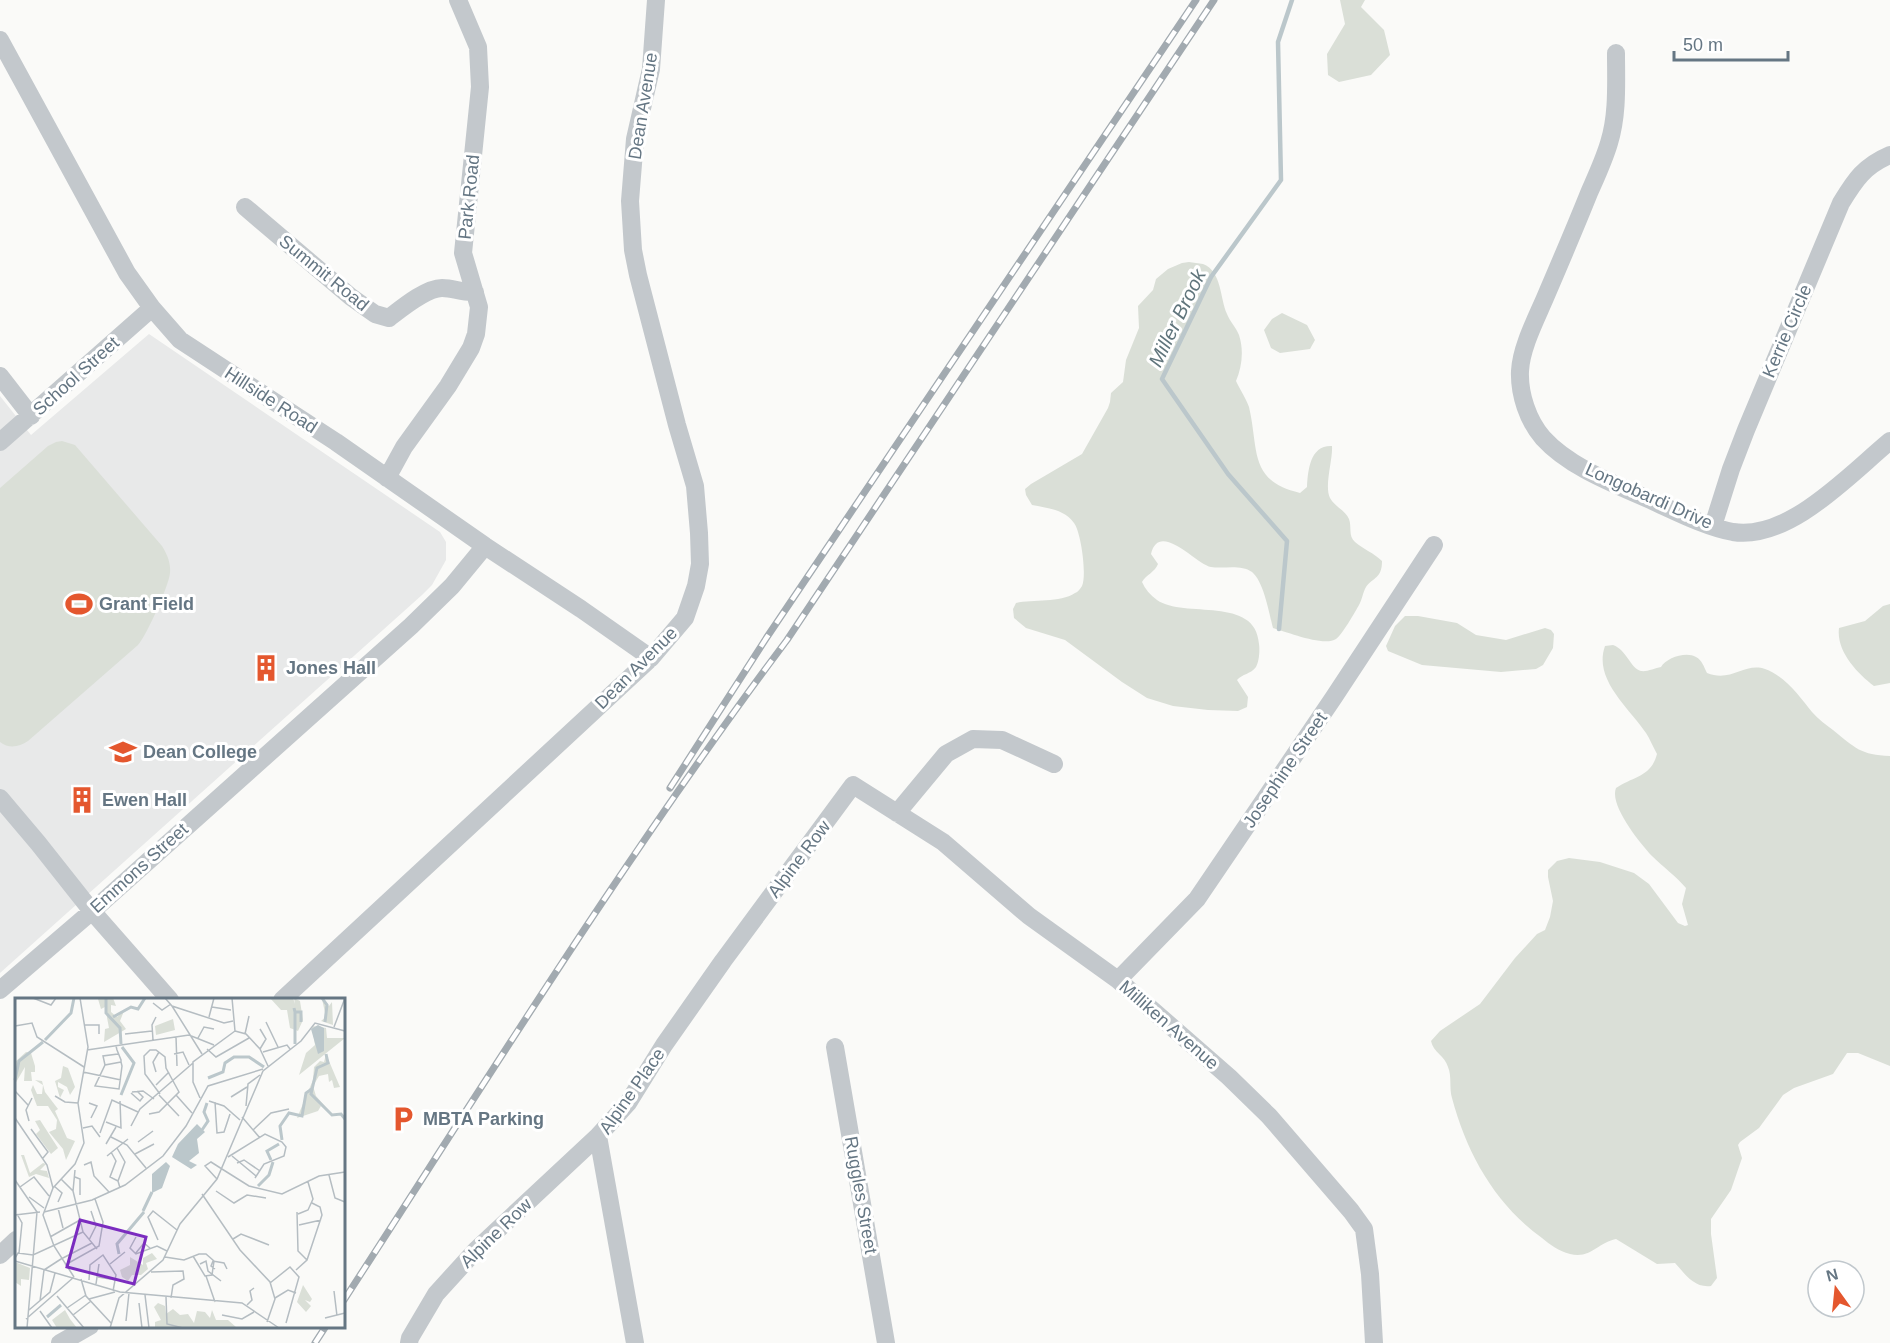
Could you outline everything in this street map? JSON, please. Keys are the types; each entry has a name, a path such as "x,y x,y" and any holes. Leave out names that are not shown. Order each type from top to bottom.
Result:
{"street":[{"name":"Park Road","path":"387,478 404,447 448,386 471,348 476,334 479,307 463,254 480,87 478,47 458,0"},
{"name":"Dean Avenue","path":"283,998 651,658 685,618 696,586 700,564 695,486 674,414 633,250 630,201 635,139 651,69 656,0"},
{"name":"Hillside Road","path":"0,40 127,273 152,308 180,340 336,442 651,658"},
{"name":"Longobardi Drive","path":"1616,52 1615,115 1610,140 1527,343 1520,370 1523,396 1535,427 1543,438 1559,452 1602,478 1679,513 1734,532 1753,532 1783,524 1795,518 1890,441"},
{"name":"Kerrie Circle","path":"1713,526 1746,430 1841,203 1865,169 1890,155"},
{"name":"Summit Road","path":"245,207 351,297 375,314 390,318 414,299 441,288 464,293 475,292"},
{"name":"School Street","path":"0,442 152,308"},
{"path":"0,376 31,416"},
{"name":"Josephine Street","path":"1118,981 1197,899 1434,545"},
{"name":"Emmons Street","path":"0,990 411,626 453,586 485,546"},
{"path":"897,813 946,754 973,739 1002,740 1054,764"},
{"name":"Milliken Avenue","path":"853,785 943,842 1029,916 1118,981 1229,1077 1269,1116 1364,1229 1370,1274 1374,1343"},
{"name":"Alpine Row","path":"723,961 853,785"},
{"path":"0,798 91,910 169,998"},
{"name":"Alpine Place","path":"635,1343 598,1136 628,1104 664,1045 723,961"},
{"name":"Ruggles Street","path":"835,1047 886,1343"},
{"name":"Alpine Row","path":"409,1343 436,1294 476,1250 598,1136"},
{"path":"0,1255 15,1241"},
{"path":"60,1343 86,1328"}],"shaded area":[{"path":"1340,0 1365,0 1361,7 1384,30 1390,55 1371,75 1339,82 1328,75 1327,54 1345,24"},
{"path":"1189,262 1203,264 1214,273 1227,314 1239,335 1242,358 1236,381 1249,407 1256,450 1264,472 1283,488 1300,493 1307,487 1308,473 1315,454 1325,447 1332,446 1328,487 1330,498 1347,516 1353,540 1382,561 1379,574 1366,587 1359,605 1342,633 1336,639 1323,641 1273,628 1263,590 1252,572 1238,567 1211,567 1170,542 1162,541 1155,545 1151,554 1158,564 1142,582 1154,598 1169,605 1233,614 1246,619 1255,629 1259,644 1259,659 1254,669 1237,680 1248,697 1247,707 1238,711 1173,706 1147,698 1065,640 1026,628 1014,618 1013,609 1016,603 1054,600 1069,596 1082,586 1084,573 1077,528 1070,518 1060,512 1032,505 1025,489 1082,454 1108,408 1111,393 1123,382 1126,360 1139,328 1138,306 1153,290 1156,279 1168,269"},
{"path":"1282,313 1307,325 1315,340 1310,349 1280,353 1271,348 1264,330 1272,319"},
{"name":"Dean College","path":"149,334 440,532 446,542 446,560 432,585 422,595 0,973 0,396 31,435"},
{"name":"Grant Field","path":"62,441 75,445 162,546 168,559 170,573 157,610 138,645 28,741 18,746 10,746 0,742 0,488 48,446"},
{"path":"1890,604 1890,683 1874,686 1861,675 1844,653 1839,628 1865,621 1883,606"},
{"path":"1405,616 1457,623 1476,635 1506,640 1545,628 1554,634 1553,648 1543,665 1536,669 1501,672 1422,665 1388,651 1386,646 1395,626"},
{"path":"1605,646 1618,647 1641,671 1661,667 1672,658 1682,655 1692,655 1698,658 1707,673 1716,675 1723,676 1751,668 1765,669 1785,682 1817,717 1853,746 1872,754 1890,756 1890,1066 1858,1053 1847,1053 1833,1074 1794,1088 1783,1095 1759,1128 1740,1142 1738,1145 1742,1158 1731,1190 1711,1219 1717,1278 1711,1286 1695,1283 1675,1263 1657,1264 1616,1239 1589,1253 1570,1254 1551,1245 1525,1225 1497,1194 1475,1158 1458,1119 1452,1098 1448,1067 1431,1041 1440,1031 1480,1004 1515,958 1537,934 1545,930 1553,901 1548,870 1557,861 1569,858 1600,862 1634,873 1649,884 1678,923 1688,925 1682,904 1686,888 1640,842 1627,824 1617,804 1616,788 1646,772 1657,754 1646,733 1608,681 1603,658"}],"waterway":[{"name":"Miller Brook","path":"1279,629 1287,541 1228,474 1162,379 1211,277 1281,180 1278,42 1292,0"}],"railway":[{"path":"670,788 767,637 1196,0"},
{"path":"345,1298 615,883 728,720 787,640 1214,0"},
{"path":"315,1343 325,1328"}],"place":[{"name":"Grant Field","path":"79,604"},
{"name":"Jones Hall","path":"266,668"},
{"name":"Dean College","path":"123,752"},
{"name":"Ewen Hall","path":"82,800"},
{"name":"MBTA Parking","path":"403,1119"}]}
